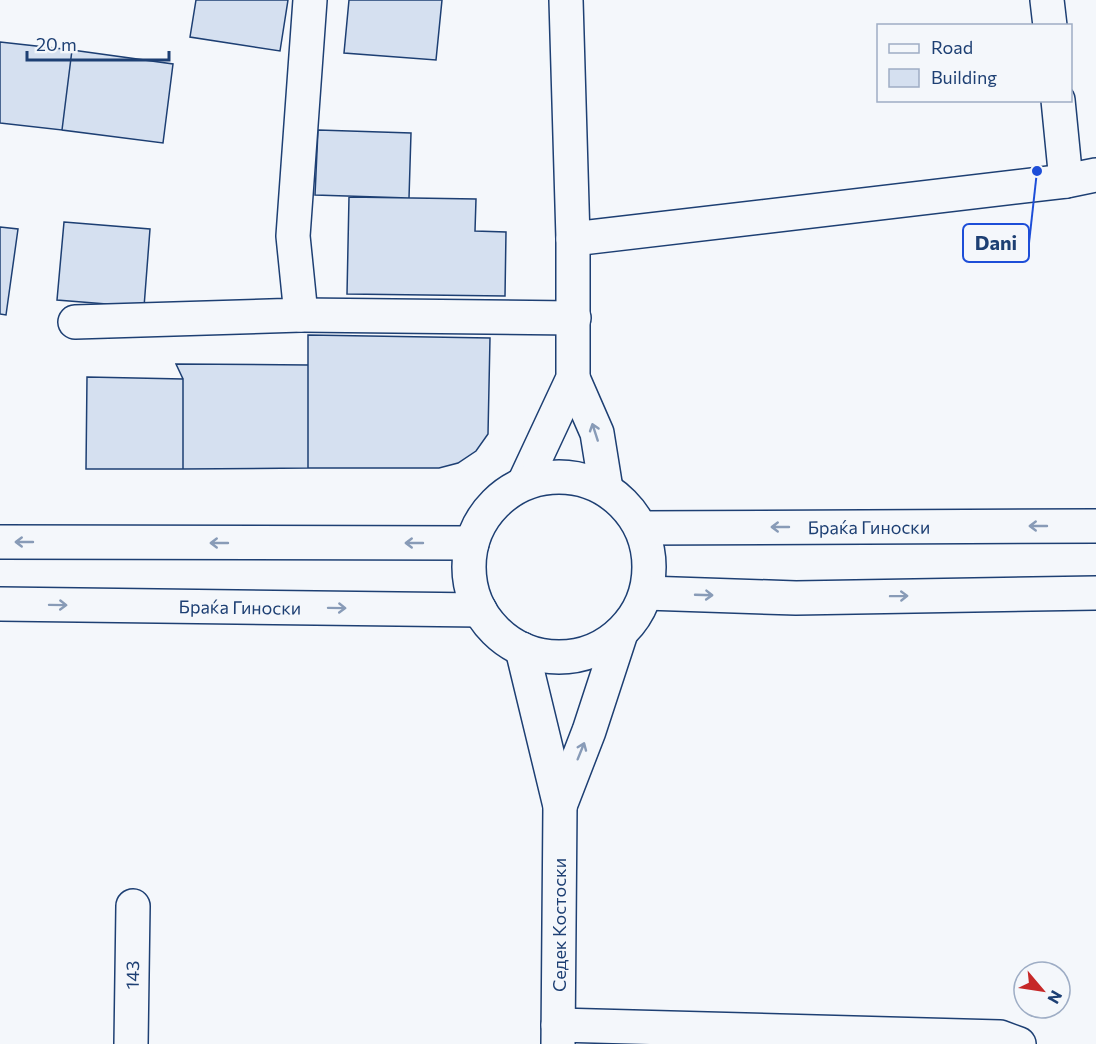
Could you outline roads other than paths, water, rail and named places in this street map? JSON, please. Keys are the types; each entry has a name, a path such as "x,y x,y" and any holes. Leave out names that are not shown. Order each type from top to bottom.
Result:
{"street":[{"path":"301,315 293,236 310,0"},
{"path":"524,483 573,378 573,238 566,0"},
{"path":"1047,0 1050,24"},
{"path":"573,238 1081,178 1059,102"},
{"path":"75,322 301,315 574,318"},
{"path":"573,378 597,434 606,489"},
{"path":"552,476 580,479 606,489 627,506 641,528 648,549 650,572 646,593 636,615 621,633 599,648 574,656 548,656 522,649 498,633 480,610 472,588 469,566 472,543 483,518 501,498 524,483 552,476"},
{"name":"Браќа Гиноски","path":"641,528 1096,526"},
{"path":"0,542 472,543"},
{"path":"646,593 796,598 1096,593"},
{"name":"Браќа Гиноски","path":"0,604 480,610"},
{"path":"560,806 589,732 621,633"},
{"path":"522,649 560,806"},
{"name":"Седек Костоски","path":"558,1035 560,806"},
{"name":"143","path":"131,1044 133,906"},
{"path":"558,1035 1000,1037 1019,1044"}],"place":[{"name":"Dani","path":"1037,171"}]}
